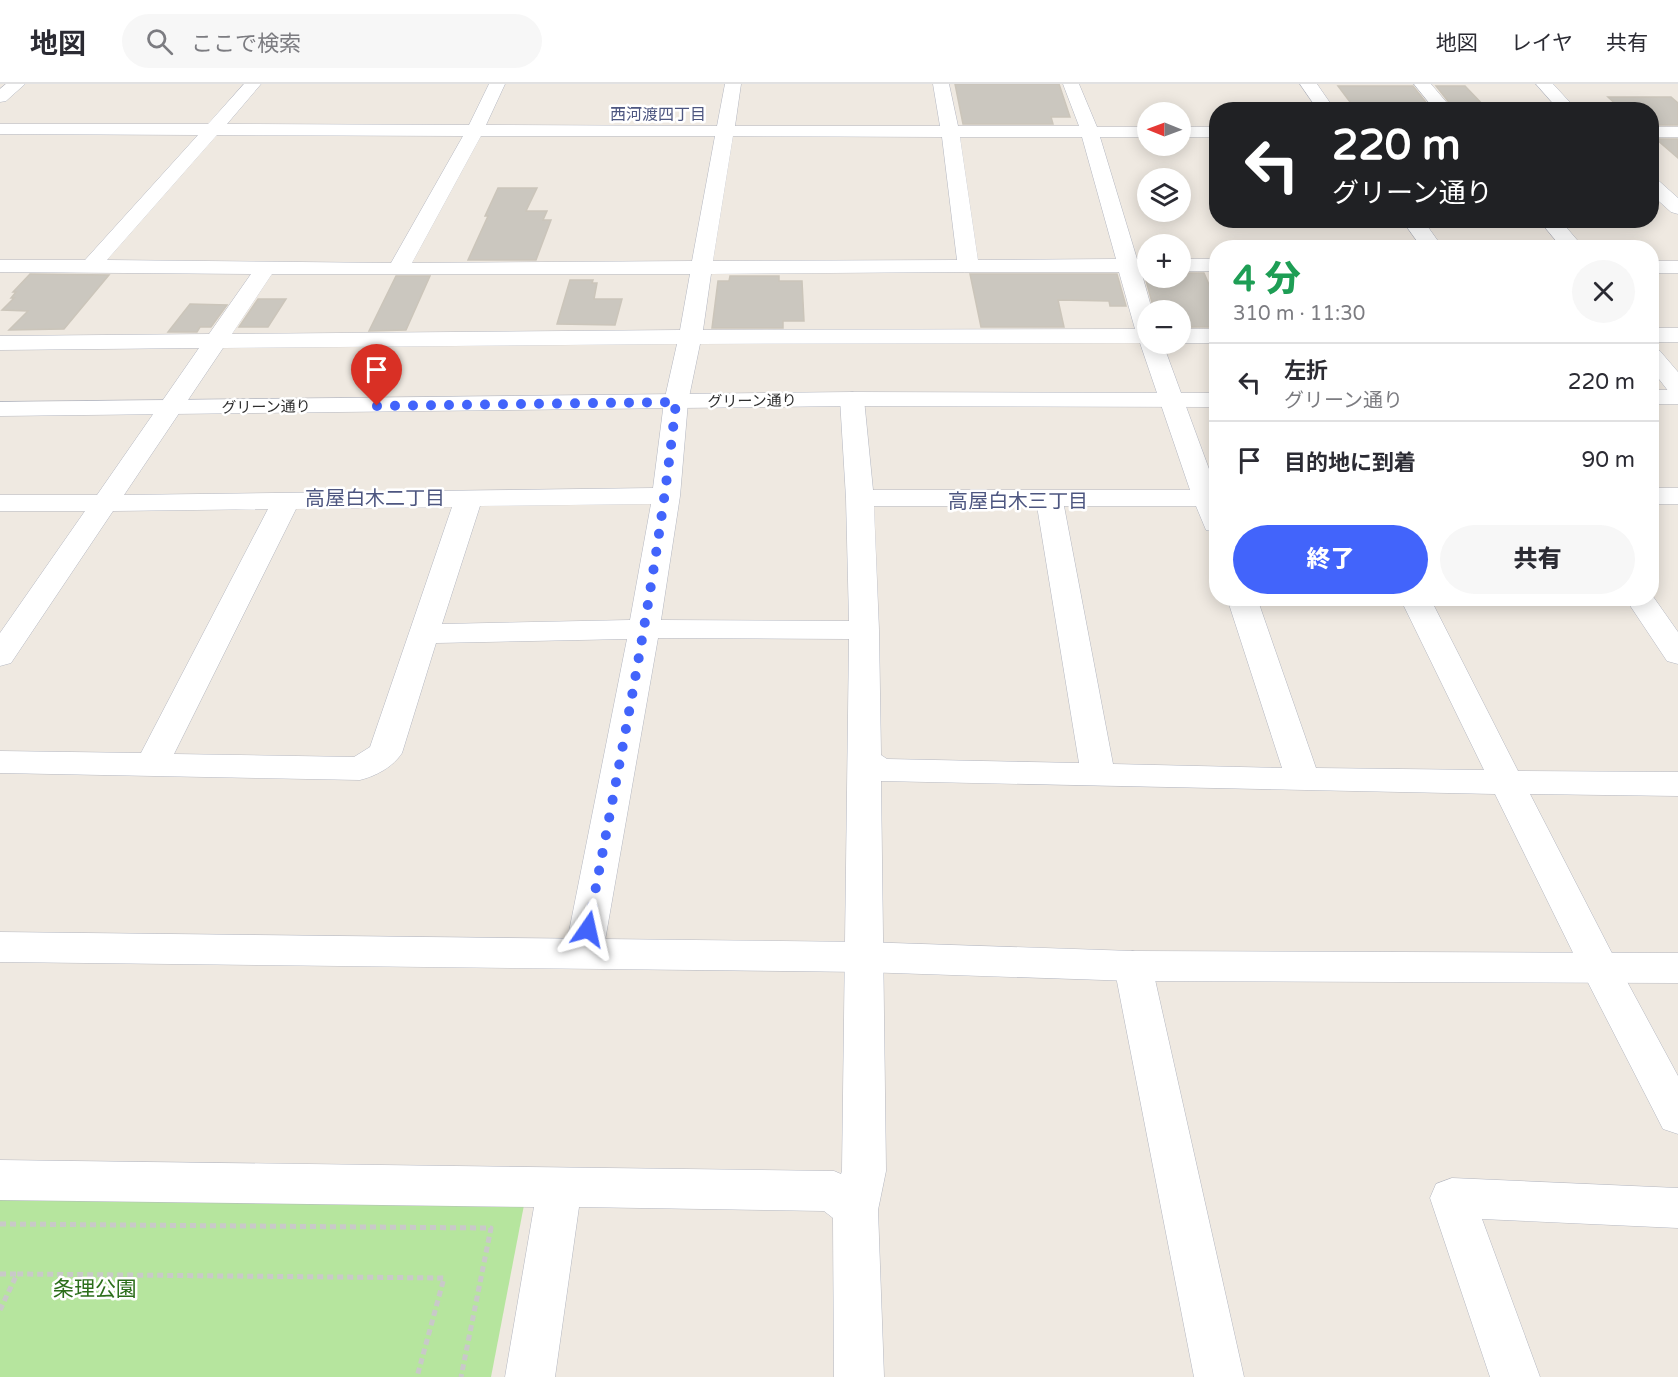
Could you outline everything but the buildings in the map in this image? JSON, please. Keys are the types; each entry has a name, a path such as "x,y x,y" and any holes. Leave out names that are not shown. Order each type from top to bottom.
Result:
{"street":[{"path":"0,97 17,84"},
{"path":"91,266 253,84"},
{"path":"398,269 474,132 497,84"},
{"path":"584,952 644,629 666,496 676,402 690,337 700,268 726,132 732,84"},
{"path":"941,84 969,267"},
{"path":"1071,84 1137,262"},
{"path":"1308,84 1322,102"},
{"path":"1422,84 1438,102"},
{"path":"1544,84 1561,102"},
{"path":"0,129 1137,132"},
{"path":"1191,132 1209,132"},
{"path":"1659,132 1678,132"},
{"path":"1659,191 1678,208"},
{"path":"1556,228 1567,240"},
{"path":"0,266 398,269 1137,265"},
{"path":"1191,265 1209,265"},
{"path":"1659,267 1678,267"},
{"path":"0,656 266,268"},
{"path":"0,343 1137,335"},
{"path":"1659,335 1678,335"},
{"path":"1191,336 1209,336"},
{"path":"1154,354 1170,401 1209,491"},
{"path":"1659,364 1678,387"},
{"path":"1659,397 1678,397"},
{"path":"852,399 860,498 865,761 864,1171 855,1210 859,1377"},
{"name":"グリーン通り","path":"0,409 170,409 852,399 1209,400"},
{"path":"0,503 285,502 469,497 666,496"},
{"path":"1659,496 1678,496"},
{"path":"0,762 360,769 385,753 426,634 469,497"},
{"path":"860,498 1209,498"},
{"path":"1048,498 1098,774"},
{"path":"152,765 285,502"},
{"path":"1245,606 1303,780"},
{"path":"1419,606 1599,967 1678,1116"},
{"path":"1645,606 1678,654"},
{"path":"426,634 644,629 864,630"},
{"path":"865,761 881,770 1303,780 1678,784"},
{"path":"0,947 584,952 864,957 1132,966 1678,968"},
{"path":"1132,966 1219,1377"},
{"path":"0,1180 834,1191 855,1210"},
{"path":"531,1377 560,1188"},
{"path":"1515,1377 1452,1198 1678,1208"}],"path":[{"path":"0,1224 491,1228 461,1377"},
{"path":"0,1274 444,1278 417,1377"},
{"path":"0,1310 17,1274"}],"green space":[{"name":"条理公園","path":"0,1199 524,1205 491,1377 0,1377"}],"district":[{"name":"西河渡四丁目","path":"658,114"},
{"name":"高屋白木二丁目","path":"375,498"},
{"name":"高屋白木三丁目","path":"1018,501"}],"route":[{"path":"377,406 676,402 666,496 648,607 588,929"}]}
